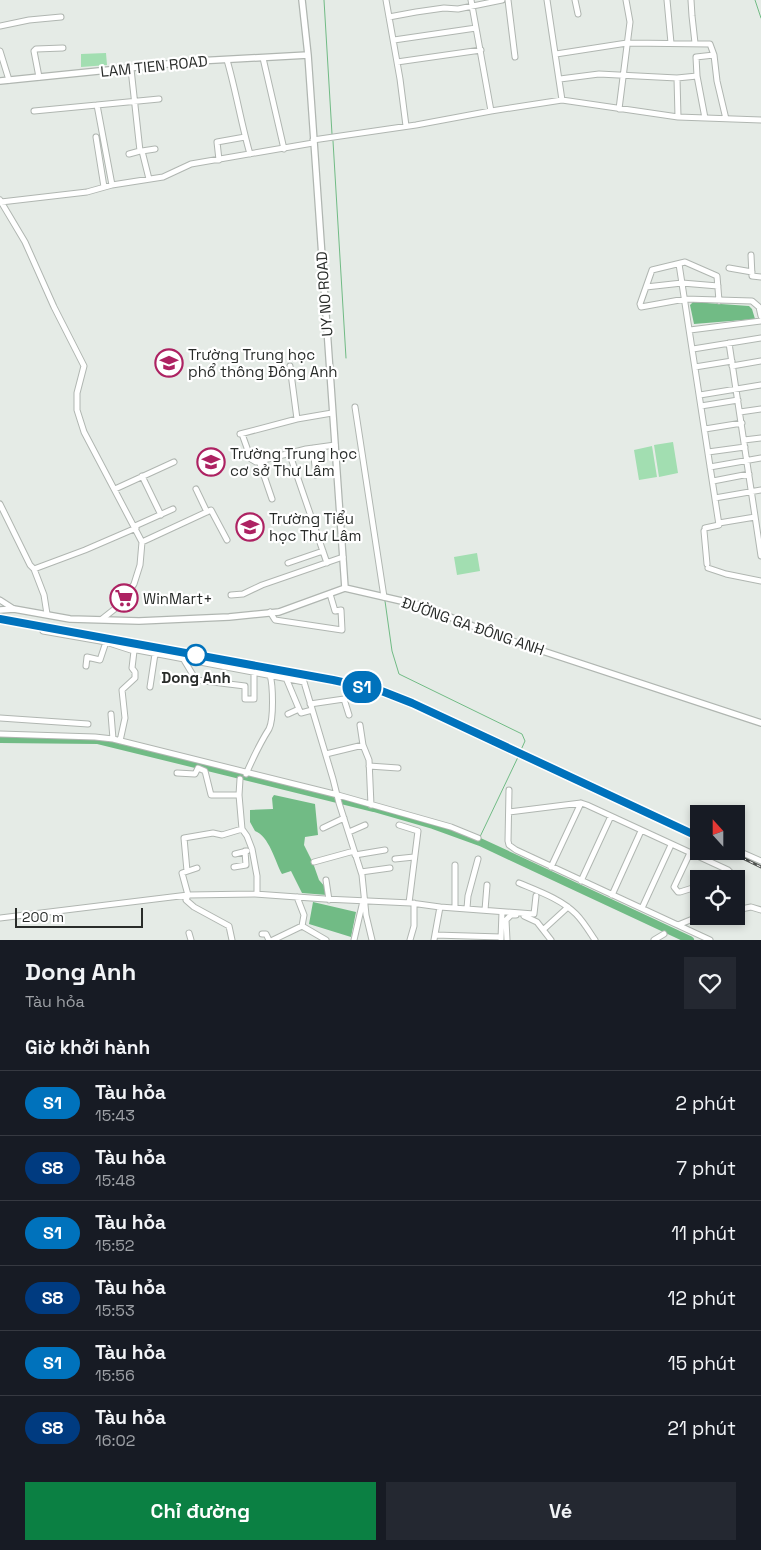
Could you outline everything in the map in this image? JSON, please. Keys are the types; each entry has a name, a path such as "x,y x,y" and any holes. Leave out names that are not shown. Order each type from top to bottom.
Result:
{"street":[{"name":"UY NO ROAD","path":"302,0 308,55 345,588"},
{"path":"386,0 394,40 406,126"},
{"path":"471,0 491,111"},
{"path":"389,17 473,6 502,0"},
{"path":"508,0 515,57"},
{"path":"547,0 562,100"},
{"path":"575,0 578,14"},
{"path":"618,109 630,22 626,0"},
{"path":"667,0 672,42"},
{"path":"691,0 695,43"},
{"path":"0,26 30,20 61,17"},
{"path":"394,40 476,28"},
{"path":"556,54 627,43 672,42 710,44 714,55 717,81 726,119"},
{"path":"39,77 34,51 36,49 63,48"},
{"path":"0,50 10,80"},
{"path":"397,62 480,50"},
{"name":"LAM TIEN ROAD","path":"0,81 227,60 308,55"},
{"path":"705,118 697,76 696,57 714,55"},
{"path":"263,58 284,148"},
{"path":"227,60 250,154"},
{"path":"131,69 141,151 149,179"},
{"path":"560,79 599,74 677,78 697,76"},
{"path":"677,78 678,116"},
{"path":"34,111 158,99"},
{"path":"102,619 121,604 134,584 140,565 142,542 84,432 77,410 77,393 84,366 54,307 25,242 1,201 87,192 112,184 163,177 191,164 562,100 678,116 761,120"},
{"path":"97,105 112,184"},
{"path":"96,137 104,187"},
{"path":"219,160 217,142 245,137"},
{"path":"129,154 155,149"},
{"path":"751,255 753,276 761,277"},
{"path":"719,301 717,276 685,262 652,270 640,304 641,307 685,299 719,301 752,301 759,307 761,316"},
{"path":"679,264 719,523"},
{"path":"729,268 752,272"},
{"path":"646,287 682,282 718,286"},
{"path":"690,330 761,321"},
{"path":"693,348 761,338"},
{"path":"729,343 755,517 760,538 761,556"},
{"path":"695,367 761,361"},
{"path":"290,366 297,419"},
{"path":"700,395 761,385"},
{"path":"701,406 738,400"},
{"path":"355,408 384,597"},
{"path":"740,412 761,409"},
{"path":"332,413 297,419 241,434 251,459 256,462 313,448 335,445"},
{"path":"705,429 742,423"},
{"path":"744,440 761,438"},
{"path":"708,452 745,447"},
{"path":"313,448 316,475"},
{"path":"710,467 761,458"},
{"path":"258,461 272,499"},
{"path":"292,461 327,563"},
{"path":"115,489 174,462"},
{"path":"712,481 749,474"},
{"path":"142,476 161,514"},
{"path":"196,489 207,512"},
{"path":"715,498 761,490"},
{"path":"0,504 30,565 34,569 44,594 47,614"},
{"path":"34,569 105,542 173,509"},
{"path":"142,542 211,510 227,540"},
{"path":"755,517 719,523 719,525 704,530 708,566 726,574 761,581"},
{"path":"288,562 323,551"},
{"path":"231,595 244,594 342,557"},
{"path":"0,610 14,609 70,619 139,621 228,617 279,612 345,588"},
{"name":"ĐƯỜNG GA ĐÔNG ANH","path":"345,588 419,605 506,638 761,723"},
{"path":"270,612 275,620 342,630 341,610 335,611 330,594"},
{"path":"0,600 14,609"},
{"path":"43,631 106,642 134,651 137,650 304,682 361,872 364,901 372,940"},
{"path":"86,666 87,657 100,660 106,642"},
{"path":"120,741 125,718 122,690 135,678 135,672 132,668 134,651"},
{"path":"150,687 155,654"},
{"path":"184,660 196,680 245,686 244,699 254,699 254,672"},
{"path":"246,774 269,728 272,705 272,681 270,675"},
{"path":"286,678 301,713 312,710"},
{"path":"310,704 344,699 349,715"},
{"path":"288,714 299,709"},
{"path":"111,714 113,739"},
{"path":"0,718 88,724"},
{"path":"360,725 363,745 370,766 371,805"},
{"path":"0,734 113,739 338,796 451,827 478,838"},
{"path":"326,754 363,745"},
{"path":"370,766 398,768"},
{"path":"177,773 195,774 198,768 205,771 211,795 239,795"},
{"path":"240,779 239,795 242,828 248,836 252,849 257,876 257,894"},
{"path":"510,790 509,845 551,867 710,940"},
{"path":"509,812 581,803 612,816 690,853 674,887 678,892 690,889"},
{"path":"551,867 581,803"},
{"path":"581,880 612,816"},
{"path":"323,828 344,818"},
{"path":"349,832 365,825"},
{"path":"399,825 418,831 414,857 412,903 414,926 410,940"},
{"path":"187,871 184,838 222,834 242,828"},
{"path":"612,895 641,830"},
{"path":"642,908 671,845"},
{"path":"235,854 252,849"},
{"path":"314,862 355,853 384,850"},
{"path":"234,867 246,865 245,851"},
{"path":"745,854 761,861"},
{"path":"395,859 414,857"},
{"path":"467,908 468,896 478,858"},
{"path":"706,860 728,870"},
{"path":"455,865 455,908"},
{"path":"197,868 182,873 188,895 186,900 194,907 229,926 232,939 224,940"},
{"path":"361,872 390,868"},
{"path":"326,880 330,900"},
{"path":"519,883 568,907 576,914 595,940"},
{"path":"486,910 487,885"},
{"path":"0,918 188,895 257,894 330,900 412,903 534,914 536,896"},
{"path":"297,897 304,915 302,926"},
{"path":"354,940 364,901"},
{"path":"440,907 434,937 501,938 502,912"},
{"path":"544,929 568,907"},
{"path":"745,908 751,907 761,910"},
{"path":"506,940 506,920 511,916 529,917 544,929 551,940"},
{"path":"678,925 690,920"},
{"path":"273,940 302,926"},
{"path":"302,926 326,940"},
{"path":"189,933 191,940"},
{"path":"262,934 266,934 269,940"},
{"path":"654,940 664,934"}],"shaded area":[{"path":"106,53 107,65 81,67 81,54"},
{"path":"693,302 749,306 755,319 694,324 690,305"},
{"path":"673,442 678,473 659,477 654,445"},
{"path":"652,446 657,477 639,480 634,450"},
{"path":"477,553 480,571 457,575 454,557"},
{"path":"274,795 315,804 318,835 305,837 304,845 319,880 326,888 327,895 302,893 291,871 282,874 268,843 255,831 250,822 250,810 273,809 272,798"},
{"path":"313,902 356,912 351,937 309,924"}],"waterway":[{"path":"324,0 332,134"},
{"path":"755,0 761,18"},
{"path":"333,141 346,358"},
{"path":"385,601 392,651 399,674 522,734 525,741 521,750"},
{"path":"0,739 98,740 374,808 433,825 480,842 690,940"},
{"path":"478,841 519,755"}],"railway":[{"path":"0,619 333,680 379,691 412,703 690,833"},
{"path":"745,859 761,867"}],"train":[{"name":"S1","path":"0,619 379,690 447,718 690,833"}],"place":[{"name":"Trường Trung học phổ thông Đông Anh","path":"169,363"},
{"name":"Trường Trung học cơ sở Thư Lâm","path":"211,462"},
{"name":"Trường Tiểu học Thư Lâm","path":"250,527"},
{"name":"WinMart+","path":"124,598"},
{"name":"Dong Anh","path":"196,655"}]}
